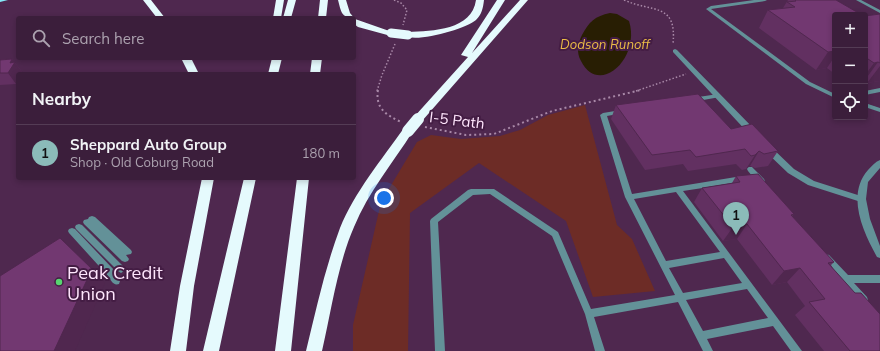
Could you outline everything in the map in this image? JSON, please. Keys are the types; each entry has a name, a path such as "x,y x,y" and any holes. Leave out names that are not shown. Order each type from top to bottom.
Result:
{"highway":[{"path":"147,0 159,16"},
{"path":"277,16 280,0"},
{"path":"288,16 292,0"},
{"path":"322,16 324,0"},
{"path":"342,0 346,14 348,16"},
{"path":"356,22 391,34 404,32 435,33 457,27 471,19 481,6 480,0"},
{"path":"444,90 501,0"},
{"path":"314,351 332,276 347,227 367,190 413,125 524,0"},
{"path":"187,60 193,72"},
{"path":"273,72 276,60"},
{"path":"315,72 317,60"},
{"path":"178,351 187,286 208,180"},
{"path":"210,351 250,180"},
{"path":"283,351 302,180"}],"main road":[{"path":"0,0 5,0"}],"street":[{"path":"675,50 776,157 792,171 812,183 861,199"},
{"path":"880,163 871,172 864,184 861,199 866,222 880,254"}],"lane":[{"path":"765,0 711,7 708,9 808,83 832,95"},
{"path":"858,0 880,12"},
{"path":"868,92 880,90"},
{"path":"690,103 718,96"},
{"path":"868,106 880,110"},
{"path":"632,110 603,115 630,197 708,351"},
{"path":"750,169 767,189"},
{"path":"630,197 757,177"},
{"path":"678,189 796,351"},
{"path":"440,351 434,221 471,192 491,190 555,234 589,314 600,351"},
{"path":"89,220 126,256"},
{"path":"116,281 111,272 76,229 121,269"},
{"path":"820,249 870,307"},
{"path":"664,265 726,254"},
{"path":"846,279 880,279"},
{"path":"589,314 749,285"},
{"path":"700,336 775,321"}],"path":[{"path":"394,0 401,3 407,10 404,32"},
{"path":"624,0 659,9 670,18 675,27 673,46 675,50"},
{"name":"I-5 Path","path":"396,43 377,88 379,105 385,113 413,125 466,135 494,134 552,110 644,89 694,71"}],"shaded area":[{"path":"585,105 617,225 632,239 655,291 593,297 566,221 479,163 410,213 408,351 353,351 353,325 381,202 417,142 431,135 461,139 500,136 520,130 548,115"}],"water":[{"name":"Dodson Runoff","path":"610,13 617,14 629,21 631,35 629,48 624,59 616,68 607,74 598,75 589,71 581,61 578,54 579,44 587,26 593,20"}],"building":[{"path":"795,0 836,0 857,12 832,12 832,51 828,52 768,10 795,7 787,2 796,1"},
{"path":"880,14 880,63 874,63 868,59 868,16"},
{"path":"12,59 10,63 15,62 8,73 0,73 0,60"},
{"path":"698,94 731,129 752,124 778,151 764,154 759,151 755,155 751,156 745,149 696,157 690,150 652,155 616,105"},
{"path":"758,174 794,214 791,215 834,262 828,263 855,293 861,293 880,314 880,351 850,351 809,302 825,299 800,268 784,271 747,224 733,227 702,188 740,182 736,176"},
{"path":"60,238 92,269 54,351 0,351 0,276"}],"place":[{"name":"Sheppard Auto Group","path":"736,235"},
{"name":"Peak Credit Union","path":"59,282"}]}
